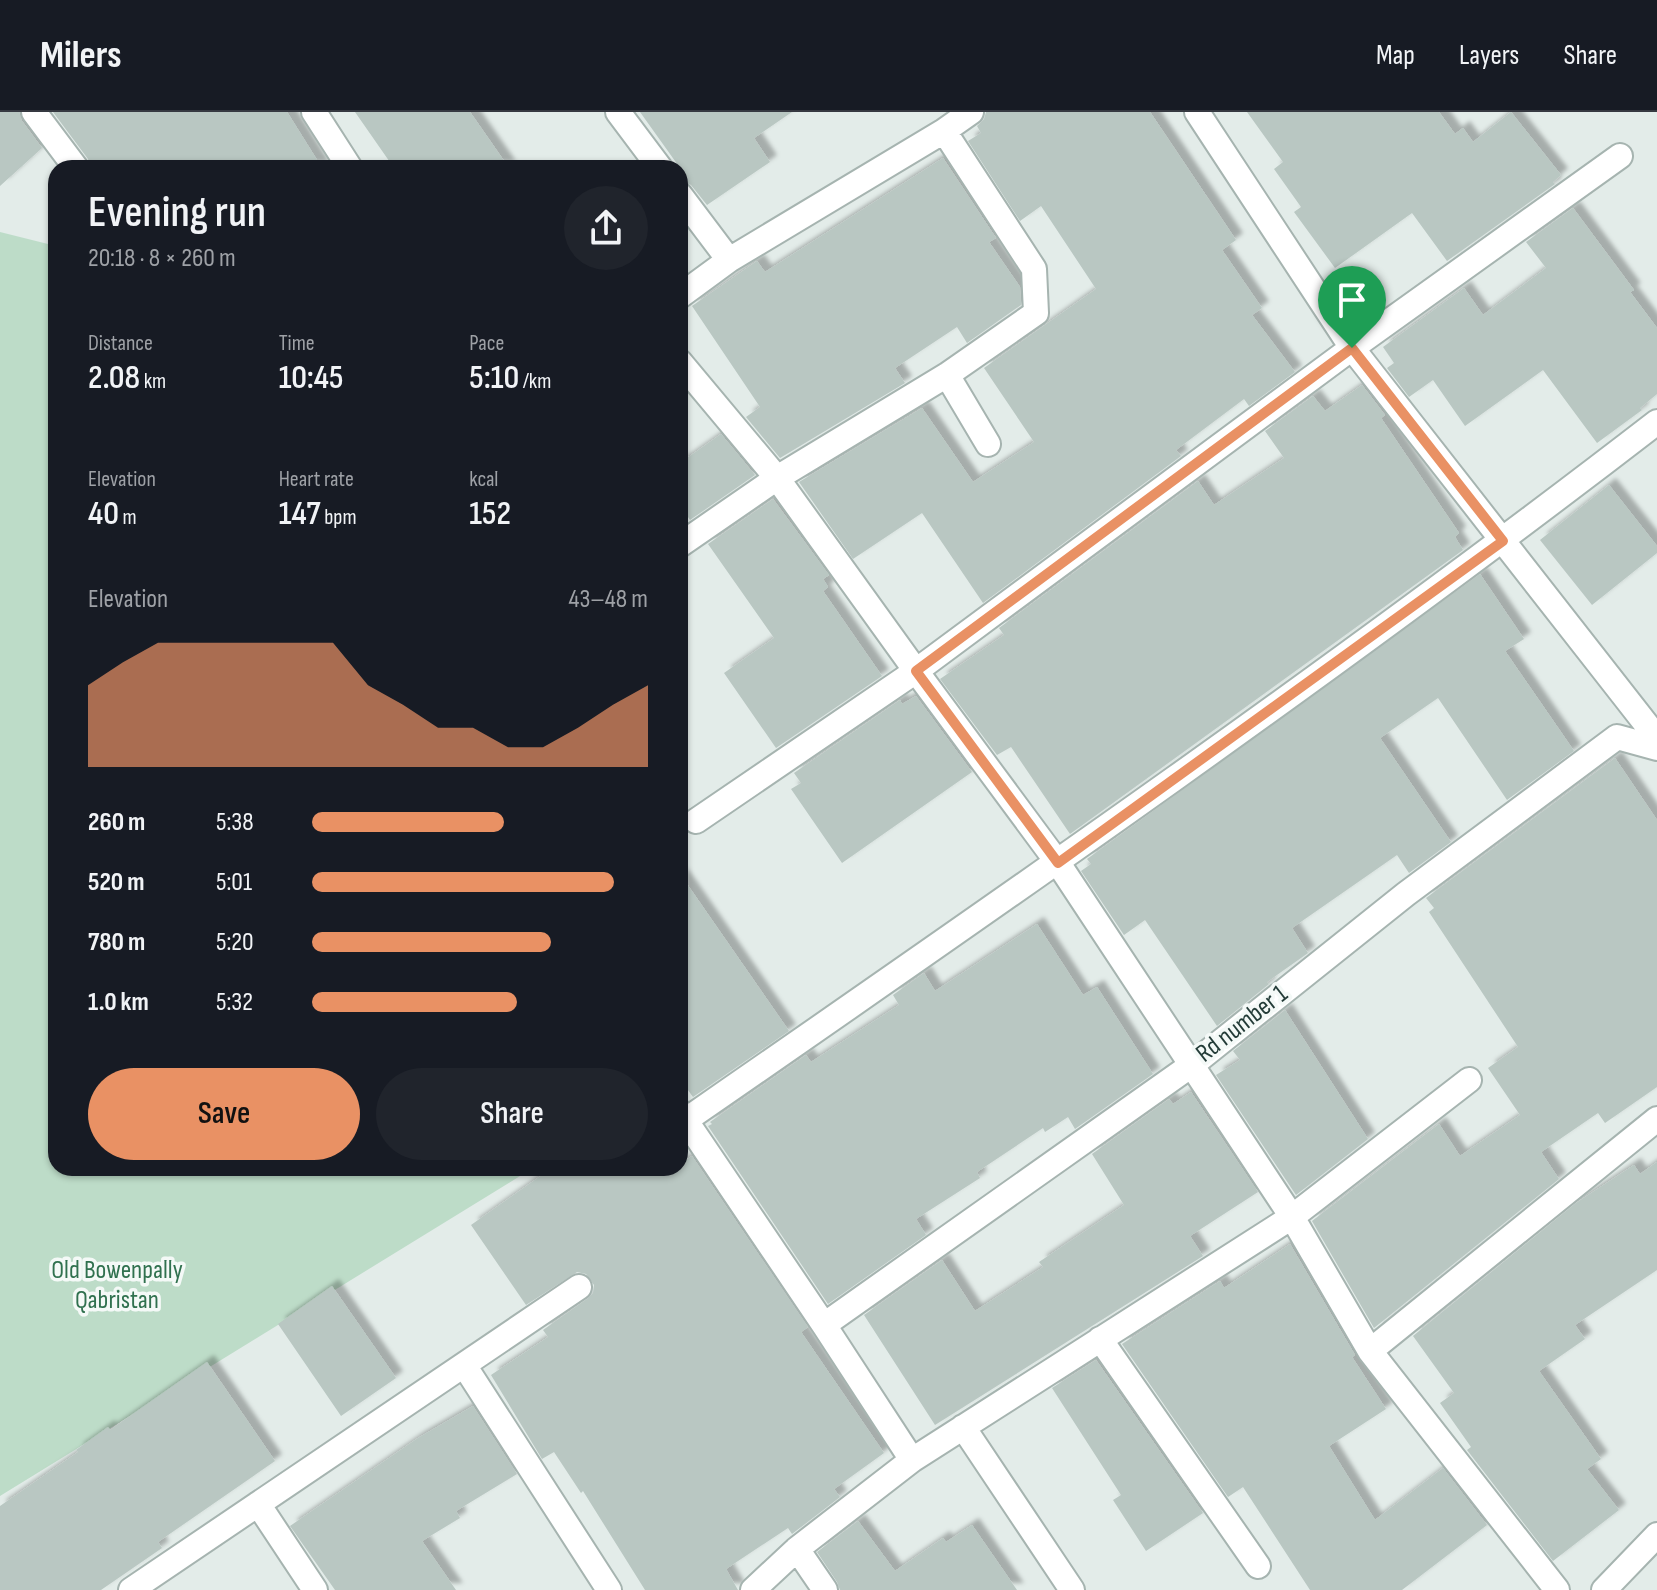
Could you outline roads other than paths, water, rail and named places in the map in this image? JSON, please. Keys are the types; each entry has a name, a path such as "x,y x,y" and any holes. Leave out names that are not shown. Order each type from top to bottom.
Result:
{"street":[{"path":"34,112 70,160"},
{"path":"314,112 345,160"},
{"path":"618,112 654,160"},
{"path":"688,290 729,260 971,112"},
{"path":"1197,112 1352,348 1657,738"},
{"path":"688,539 777,478 947,375 1036,313 1034,269 944,131"},
{"path":"696,821 916,671 1352,348 1620,156"},
{"path":"688,206 729,260"},
{"path":"688,372 777,478 1058,863 1292,1217 1370,1351 1557,1590"},
{"path":"947,375 988,444"},
{"path":"688,1113 1058,863 1503,541 1657,422"},
{"name":"Rd number 1","path":"824,1325 1193,1064 1406,894 1617,737 1657,748"},
{"path":"753,1590 797,1549 912,1460 1292,1217 1469,1080"},
{"path":"1370,1351 1657,1119"},
{"path":"688,1123 912,1460"},
{"path":"131,1590 579,1287"},
{"path":"1100,1339 1258,1566"},
{"path":"464,1365 609,1590"},
{"path":"963,1427 1072,1590"},
{"path":"258,1504 315,1590"},
{"path":"1604,1590 1657,1535"},
{"path":"797,1549 825,1590"}],"park label":[{"name":"Old Bowenpally Qabristan","path":"117,1285"}]}
